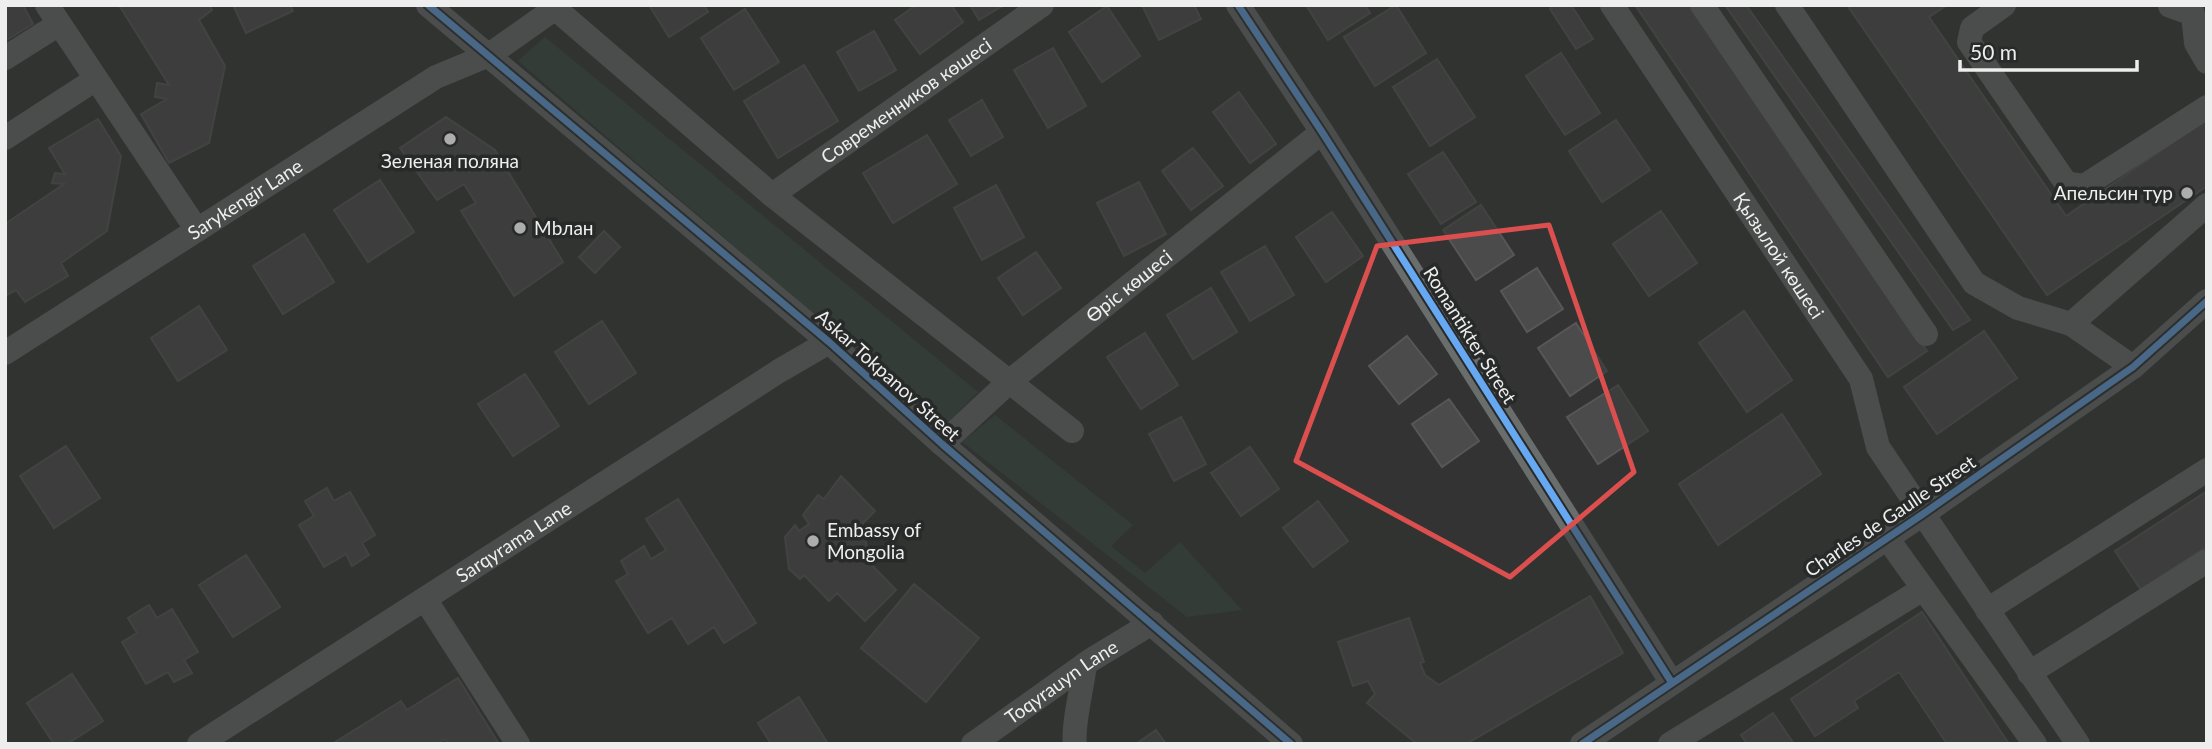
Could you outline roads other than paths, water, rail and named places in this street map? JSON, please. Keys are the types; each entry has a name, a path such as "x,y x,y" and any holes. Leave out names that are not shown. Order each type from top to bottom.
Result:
{"street":[{"name":"Askar Tokpanov Street","path":"428,5 829,342 942,444 1291,744"},
{"name":"Современников көшесі","path":"772,195 1042,5"},
{"name":"Romantikter Street","path":"1238,5 1322,132 1672,683"},
{"name":"Қызылой көшесі","path":"1612,5 1861,379 1878,447 2078,744"},
{"path":"1702,5 1926,334"},
{"path":"1787,5 1974,282 2018,308 2071,324 2133,367"},
{"path":"2004,5 1972,28 1969,42 2066,183 2084,186 2207,107"},
{"name":"Sarykengir Lane","path":"5,353 436,77 489,55 556,6"},
{"path":"556,6 772,195 1072,431"},
{"path":"2170,6 2193,14 2196,43 2207,62"},
{"path":"5,58 53,15 197,230"},
{"path":"5,138 96,79"},
{"name":"Өріс көшесі","path":"942,444 1010,382 1322,132"},
{"path":"2071,324 2207,205"},
{"name":"Charles de Gaulle Street","path":"1582,744 1923,514 2133,367 2207,301"},
{"name":"Sarqyrama Lane","path":"199,744 829,342"},
{"path":"1987,610 2207,470"},
{"path":"1887,538 2035,744"},
{"path":"2029,673 2207,561"},
{"path":"1670,744 1923,589"},
{"path":"425,599 518,744"},
{"name":"Toqyrauyn Lane","path":"973,744 1086,664 1152,623"},
{"path":"1075,744 1072,732 1079,711 1086,664"}],"place":[{"name":"Зеленая поляна","path":"450,139"},
{"name":"Апельсин тур","path":"2187,193"},
{"name":"Мbлан","path":"520,228"},
{"name":"Embassy of Mongolia","path":"813,541"}]}
